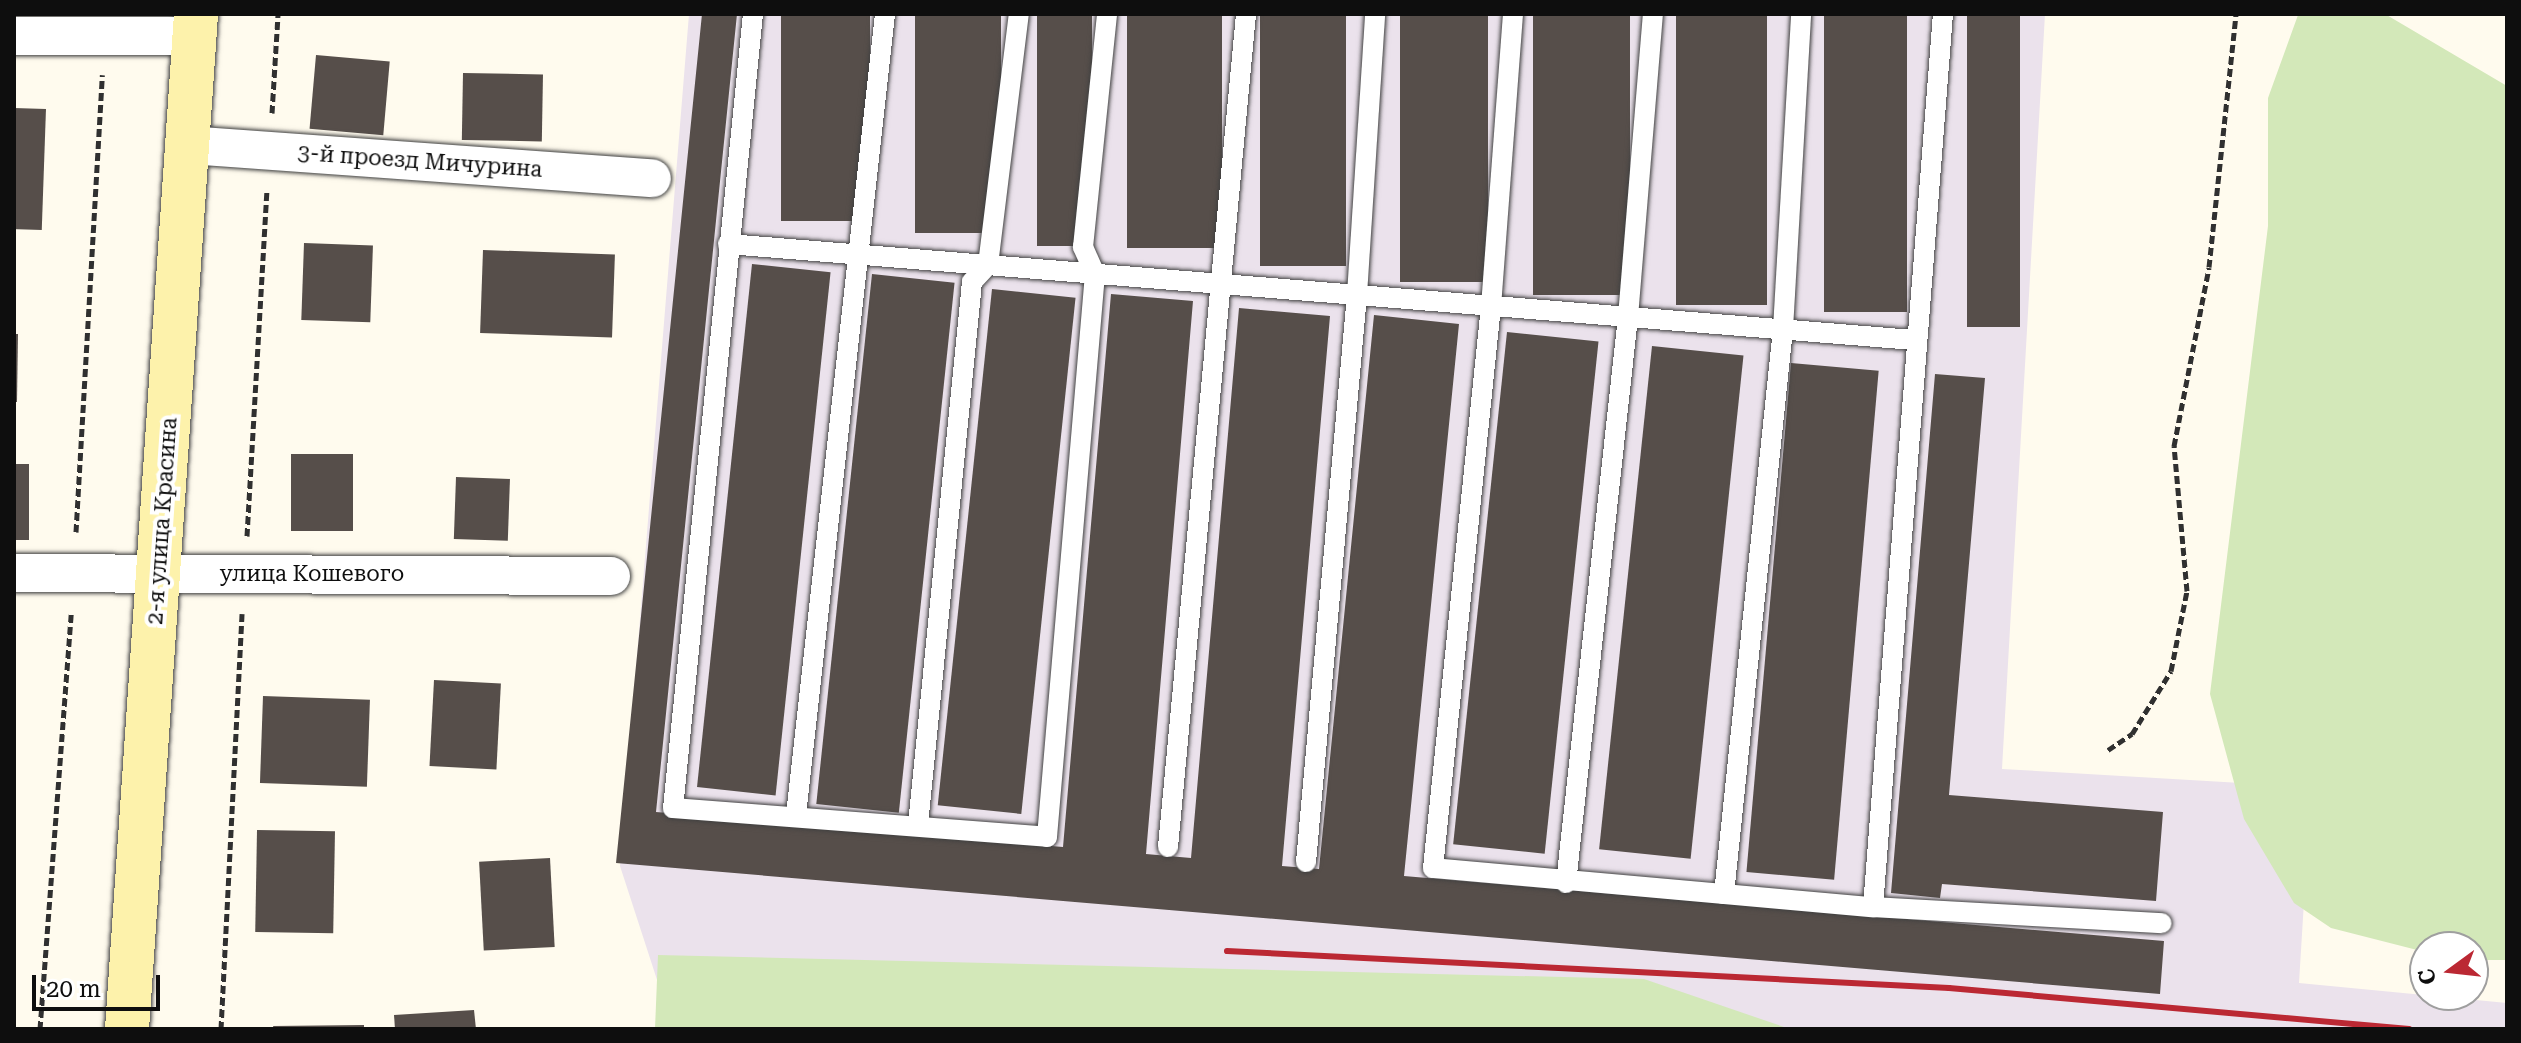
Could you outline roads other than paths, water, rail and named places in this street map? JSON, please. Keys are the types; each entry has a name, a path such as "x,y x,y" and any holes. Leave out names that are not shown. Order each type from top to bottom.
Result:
{"main road":[{"name":"2-я улица Красина","path":"127,1029 196,25"}],"street":[{"path":"14,36 104,36 196,25"},
{"name":"3-й проезд Мичурина","path":"188,145 652,178"},
{"name":"улица Кошевого","path":"14,573 611,576"}],"lane":[{"path":"753,14 673,808 796,815 1047,837 1095,274 1083,247 1107,14"},
{"path":"796,815 885,14"},
{"path":"918,825 972,282 988,265 1019,14"},
{"path":"1168,847 1246,14"},
{"path":"1306,862 1357,295 1375,14"},
{"path":"1513,14 1491,306 1433,868 1566,883 1873,907 2162,923"},
{"path":"1566,883 1628,317 1653,14"},
{"path":"1724,894 1783,329 1801,14"},
{"path":"1873,907 1914,340 1943,14"},
{"path":"728,244 1914,340"}],"railway":[{"path":"1227,951 1949,988 2409,1029"}]}
